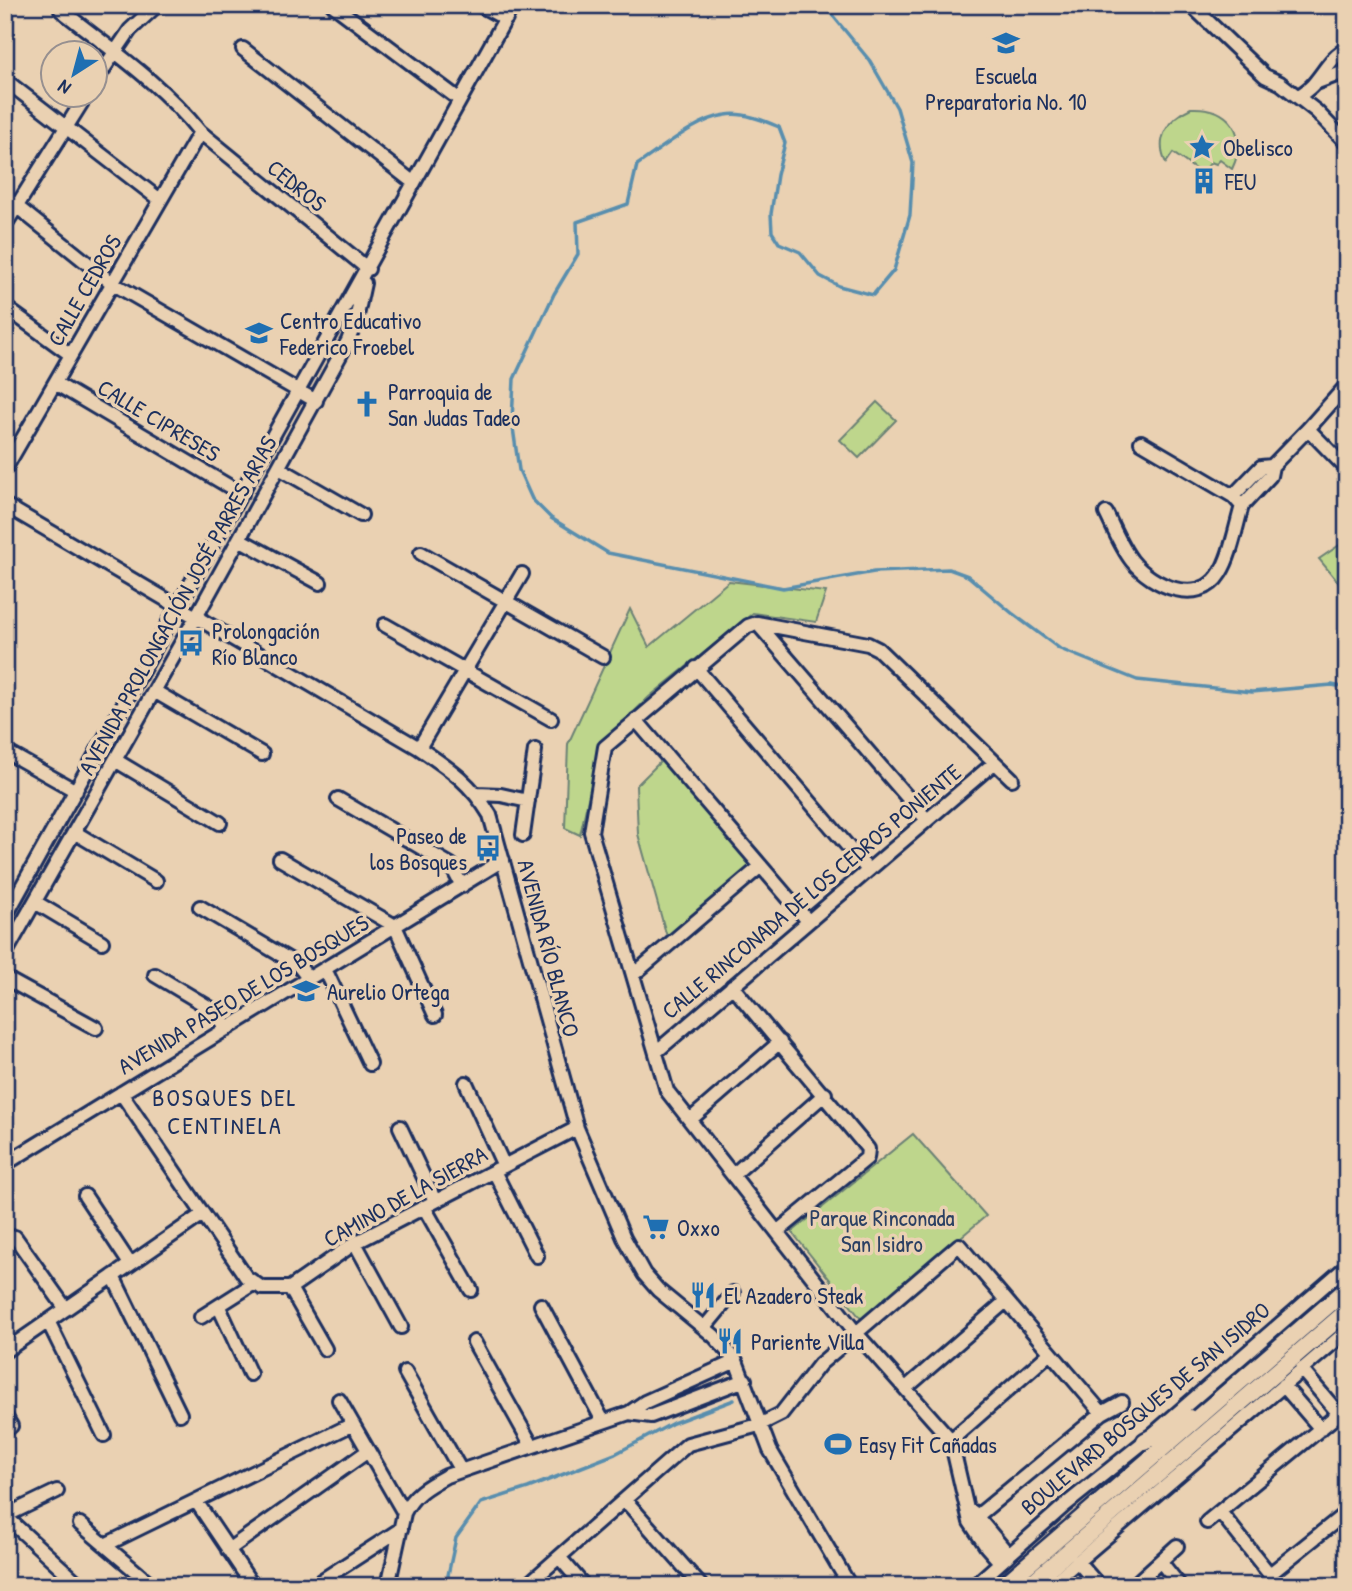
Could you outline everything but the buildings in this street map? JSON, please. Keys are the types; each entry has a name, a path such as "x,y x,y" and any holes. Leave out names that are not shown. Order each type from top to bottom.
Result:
{"main road":[{"name":"BOULEVARD BOSQUES DE SAN ISIDRO","path":"1003,1586 1347,1289"},
{"path":"1028,1586 1347,1311"},
{"path":"1145,1441 1213,1406"}],"street":[{"path":"108,61 131,30 157,5"},
{"path":"333,5 460,100"},
{"path":"480,5 506,19"},
{"name":"AVENIDA PROLONGACIÓN JOSÉ PARRES ARIAS","path":"5,917 513,5"},
{"path":"1191,5 1265,76 1299,96 1347,144"},
{"name":"CEDROS","path":"61,10 184,112 200,132 368,269"},
{"path":"243,49 414,183"},
{"path":"1315,83 1339,52 1347,49"},
{"path":"1299,96 1315,83 1347,71"},
{"path":"5,80 160,200"},
{"path":"5,225 78,108"},
{"name":"CALLE CEDROS","path":"5,469 200,132"},
{"path":"5,197 112,283 316,401"},
{"name":"AVENIDA PROLONGACIÓN JOSÉ PARRES ARIAS","path":"5,954 196,617 348,341 368,269"},
{"path":"5,307 71,355"},
{"name":"CALLE CIPRESES","path":"55,383 242,494"},
{"path":"1106,513 1132,562 1153,579 1169,587 1185,592 1198,592 1220,573 1237,500 1270,476 1272,466 1347,385"},
{"path":"1308,429 1347,469"},
{"path":"1141,442 1237,500"},
{"path":"279,468 361,515"},
{"name":"AVENIDA RÍO BLANCO","path":"5,505 419,748 457,774 477,794 490,815 577,1128 624,1238 644,1274 658,1290 704,1328 736,1362 770,1450 850,1586"},
{"path":"239,539 320,583"},
{"path":"421,553 603,657"},
{"path":"419,748 522,573"},
{"path":"752,624 927,820"},
{"path":"1005,1558 974,1519 966,1504 951,1440 856,1333 667,1091 591,832 605,747 696,668 752,624 868,644 877,649 1012,779"},
{"path":"385,625 551,719"},
{"path":"696,668 868,870"},
{"path":"154,691 262,754"},
{"path":"636,720 808,921"},
{"path":"523,835 535,750"},
{"path":"5,751 76,791"},
{"path":"115,760 220,823"},
{"name":"CALLE RINCONADA DE LOS CEDROS PONIENTE","path":"656,1052 994,763"},
{"path":"477,794 501,795 528,801"},
{"path":"338,799 451,864 462,886"},
{"path":"74,832 156,881"},
{"path":"280,859 395,926 435,1015"},
{"name":"AVENIDA PASEO DE LOS BOSQUES","path":"5,1164 503,860"},
{"path":"633,975 761,866"},
{"path":"35,901 102,942"},
{"path":"200,907 298,965 309,979"},
{"path":"325,969 370,1064"},
{"path":"155,975 215,1011 227,1029"},
{"path":"5,978 96,1028"},
{"path":"732,986 869,1149 867,1158 777,1232"},
{"path":"690,1120 780,1042"},
{"path":"466,1083 537,1256"},
{"path":"121,1093 253,1284 262,1288 290,1288 325,1349"},
{"path":"733,1175 825,1094"},
{"path":"400,1127 429,1204 471,1290"},
{"name":"CAMINO DE LA SIERRA","path":"290,1288 355,1243 577,1128"},
{"path":"85,1196 130,1264"},
{"path":"5,1350 203,1214"},
{"path":"15,1237 65,1309"},
{"path":"355,1243 401,1327"},
{"path":"526,1586 688,1444 759,1425 781,1414 820,1364 958,1245 1102,1413"},
{"name":"BOULEVARD BOSQUES DE SAN ISIDRO","path":"974,1586 1064,1506 1145,1441 1347,1266"},
{"path":"113,1276 180,1414"},
{"path":"201,1317 253,1284"},
{"path":"704,1328 733,1293"},
{"path":"905,1388 1006,1301"},
{"path":"541,1305 603,1421"},
{"path":"219,1307 250,1374"},
{"path":"48,1321 104,1435"},
{"path":"1057,1583 1077,1561 1347,1331"},
{"path":"474,1342 532,1446"},
{"path":"951,1440 1050,1353"},
{"path":"388,1586 404,1513 408,1503 423,1489 461,1471 629,1413 645,1402 736,1362"},
{"path":"1207,1522 1343,1411 1301,1369"},
{"path":"405,1372 461,1471"},
{"path":"629,1413 651,1416 745,1380"},
{"path":"1283,1385 1321,1429"},
{"path":"339,1400 404,1513"},
{"path":"974,1519 1102,1413 1122,1402"},
{"path":"105,1545 353,1424"},
{"path":"229,1550 368,1451"},
{"path":"57,1491 5,1516 81,1586"},
{"path":"625,1500 701,1586"},
{"path":"196,1501 253,1586"},
{"path":"1220,1512 1279,1586"},
{"path":"1270,1574 1347,1512"},
{"path":"80,1524 153,1586"},
{"path":"313,1586 401,1529"},
{"path":"1133,1586 1177,1546"},
{"path":"559,1557 584,1586"},
{"path":"1077,1561 1098,1586"},
{"path":"1161,1562 1180,1586"}],"green space":[{"path":"1191,108 1216,112 1226,117 1232,125 1238,144 1232,169 1220,160 1216,164 1211,162 1202,174 1173,153 1166,163 1162,145 1166,130 1176,117"},
{"path":"877,402 896,420 859,458 840,440"},
{"path":"1347,540 1347,593 1319,559"},
{"path":"729,581 826,592 816,622 753,613 649,697 600,745 580,835 565,828 568,744 630,609 649,647"},
{"path":"666,756 761,866 669,944 638,834 636,786"},
{"name":"Parque Rinconada San Isidro","path":"913,1134 986,1216 862,1320 792,1232"}],"waterway":[{"path":"824,5 870,61 897,108 913,163 910,215 894,270 873,295 839,286 820,276 800,252 779,243 772,232 771,214 785,143 779,127 753,117 733,114 715,117 680,135 637,165 628,204 577,222 578,254 554,294 514,379 512,421 519,470 532,499 551,518 608,553 783,588 874,572 949,569 968,576 1060,649 1137,680 1252,692 1332,685 1347,688"},
{"path":"451,1586 448,1575 456,1538 481,1503 615,1454 673,1423 734,1400"}],"place":[{"name":"Escuela Preparatoria No. 10","path":"1006,43"},
{"name":"Obelisco","path":"1202,147"},
{"name":"FEU","path":"1204,181"},
{"name":"Centro Educativo Federico Froebel","path":"259,333"},
{"name":"Parroquia de San Judas Tadeo","path":"367,404"},
{"name":"Prolongación Río Blanco","path":"191,643"},
{"name":"Paseo de los Bosques","path":"488,848"},
{"name":"Aurelio Ortega","path":"306,991"},
{"name":"Oxxo","path":"656,1227"},
{"name":"El Azadero Steak","path":"703,1295"},
{"name":"Pariente Villa","path":"730,1341"},
{"name":"Easy Fit Cañadas","path":"838,1444"}],"district":[{"name":"BOSQUES DEL CENTINELA","path":"225,1111"}]}
